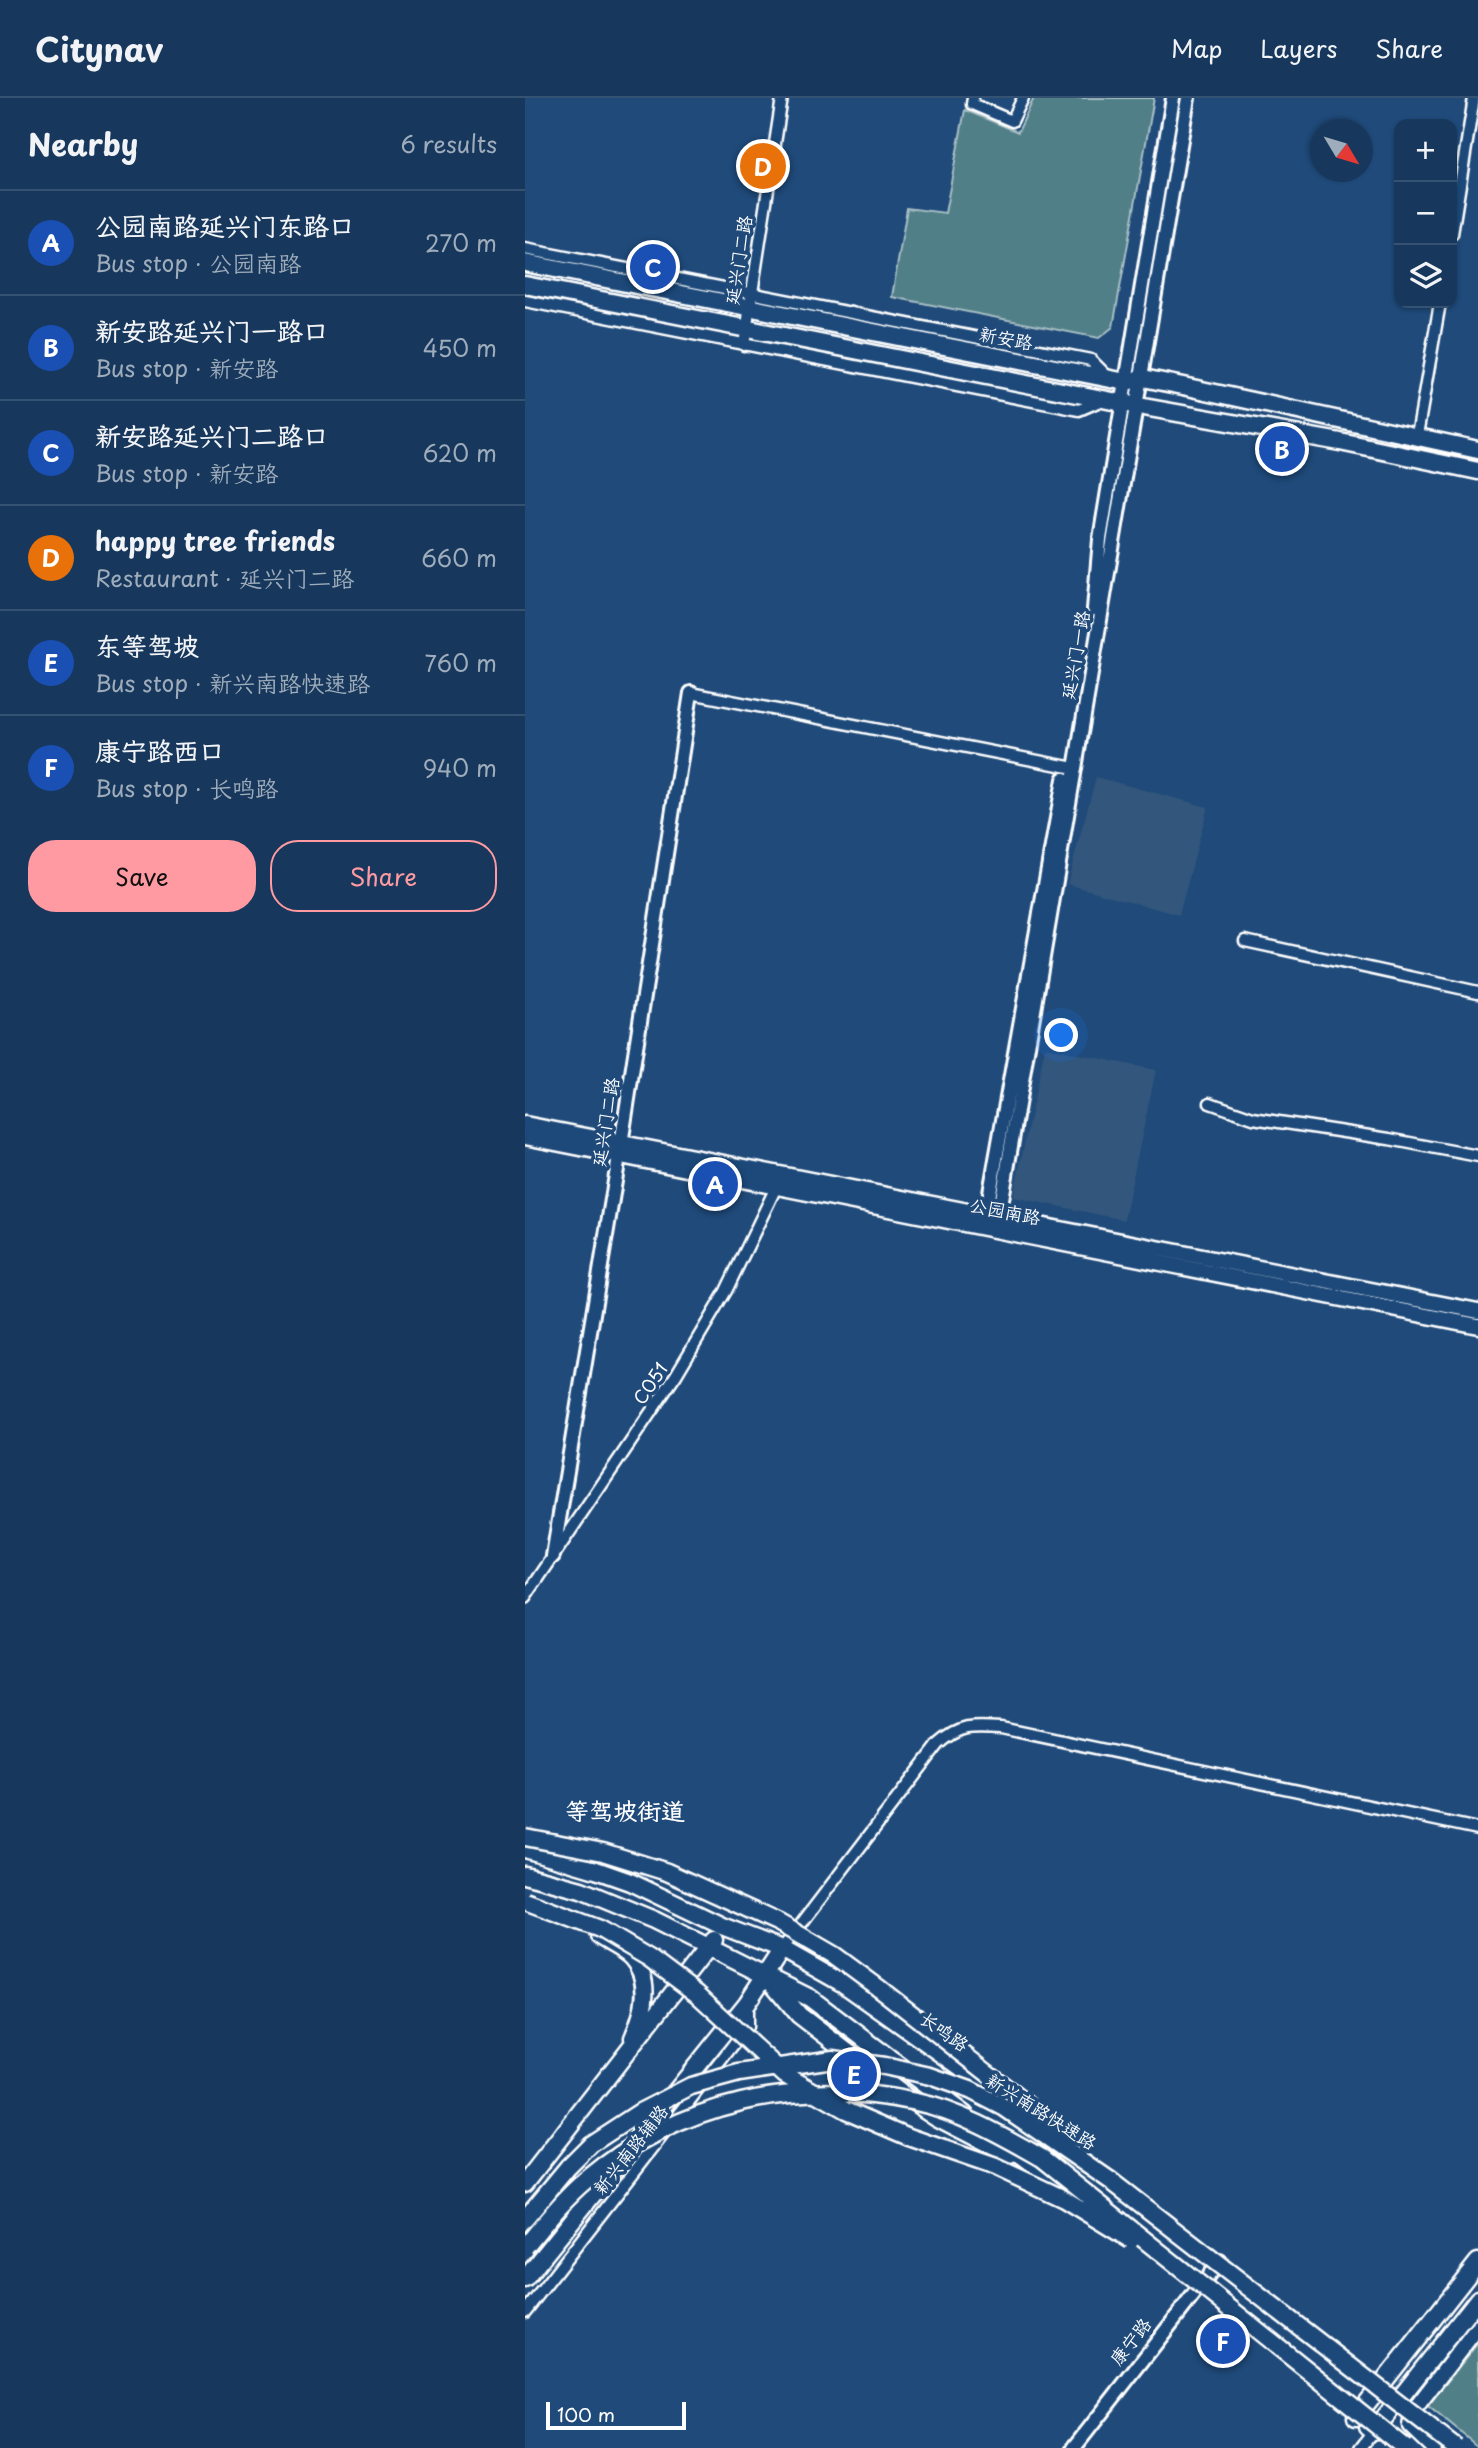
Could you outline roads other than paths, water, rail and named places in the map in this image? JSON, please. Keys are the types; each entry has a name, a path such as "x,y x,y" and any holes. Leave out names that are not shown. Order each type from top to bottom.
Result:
{"main road":[{"name":"新安路","path":"525,263 751,300 1118,381 1143,378 1478,450"},
{"path":"525,285 745,337 1340,442 1478,471"},
{"name":"公园南路","path":"525,1124 620,1150"},
{"name":"公园南路","path":"525,1137 620,1150 992,1216 1478,1311"},
{"name":"公园南路","path":"780,1180 1478,1326"},
{"path":"525,1837 604,1852 667,1872 769,1918 823,1949 880,1989 1027,2105 1111,2181"},
{"name":"长鸣路","path":"525,1849 630,1882 722,1926 782,1949 842,1983 1077,2150 1399,2398"},
{"path":"525,1875 618,1904 765,1975 799,2015 913,2103 1049,2175 1395,2448"},
{"path":"525,1902 600,1929 649,1958 697,1994 785,2076 846,2110 909,2137 996,2167 1064,2199 1179,2268"},
{"path":"525,1908 596,1934 631,1957 643,1976 645,1995 638,2026 627,2054"},
{"path":"525,2183 711,1948 722,1926"},
{"path":"525,2279 747,2003 782,1949"},
{"name":"新兴南路快速路","path":"525,2219 591,2144 640,2112 691,2086 739,2073 833,2059 919,2074 970,2090 1005,2108 1111,2181 1456,2448"},
{"path":"525,2247 584,2181 626,2148 663,2128 717,2107 777,2094 841,2093 917,2102 1000,2134 1042,2158 1405,2448"},
{"path":"525,2289 563,2232"},
{"path":"1356,2417 1478,2262"},
{"path":"1374,2431 1478,2299"},
{"path":"1431,2446 1411,2426 1413,2411 1478,2327"},
{"path":"1374,2431 1431,2446"}],"street":[{"name":"延兴门二路","path":"745,337 782,98"},
{"path":"973,98 972,104 1012,121 1023,98"},
{"name":"延兴门一路","path":"1130,405 1118,381 1173,98"},
{"name":"延兴门一路","path":"992,1216 1070,767 1095,601 1100,538 1130,405 1143,378 1188,98"},
{"path":"1457,205 1474,98"},
{"path":"1469,137 1478,146"},
{"path":"525,248 751,300"},
{"path":"525,301 745,337"},
{"path":"1417,435 1439,308"},
{"name":"延兴门二路","path":"553,1556 691,693"},
{"path":"691,693 1070,767"},
{"path":"1245,941 1478,992"},
{"path":"1210,1103 1253,1118 1478,1156"},
{"name":"C051","path":"525,1598 676,1375 726,1290 780,1180"},
{"path":"782,1949 939,1744 955,1730 974,1726 1001,1728 1478,1829"},
{"name":"新兴南路辅路","path":"525,2312 747,2027 747,2003"},
{"name":"康宁路","path":"1073,2448 1220,2260"},
{"path":"1361,2448 1374,2431"}],"place":[{"name":"happy tree friends","path":"763,166"},
{"name":"新安路延兴门二路口","path":"653,267"},
{"name":"新安路延兴门一路口","path":"1282,449"},
{"name":"公园南路延兴门东路口","path":"715,1184"},
{"name":"东等驾坡","path":"854,2074"},
{"name":"康宁路西口","path":"1223,2341"}],"district":[{"name":"等驾坡街道","path":"625,1812"}]}
